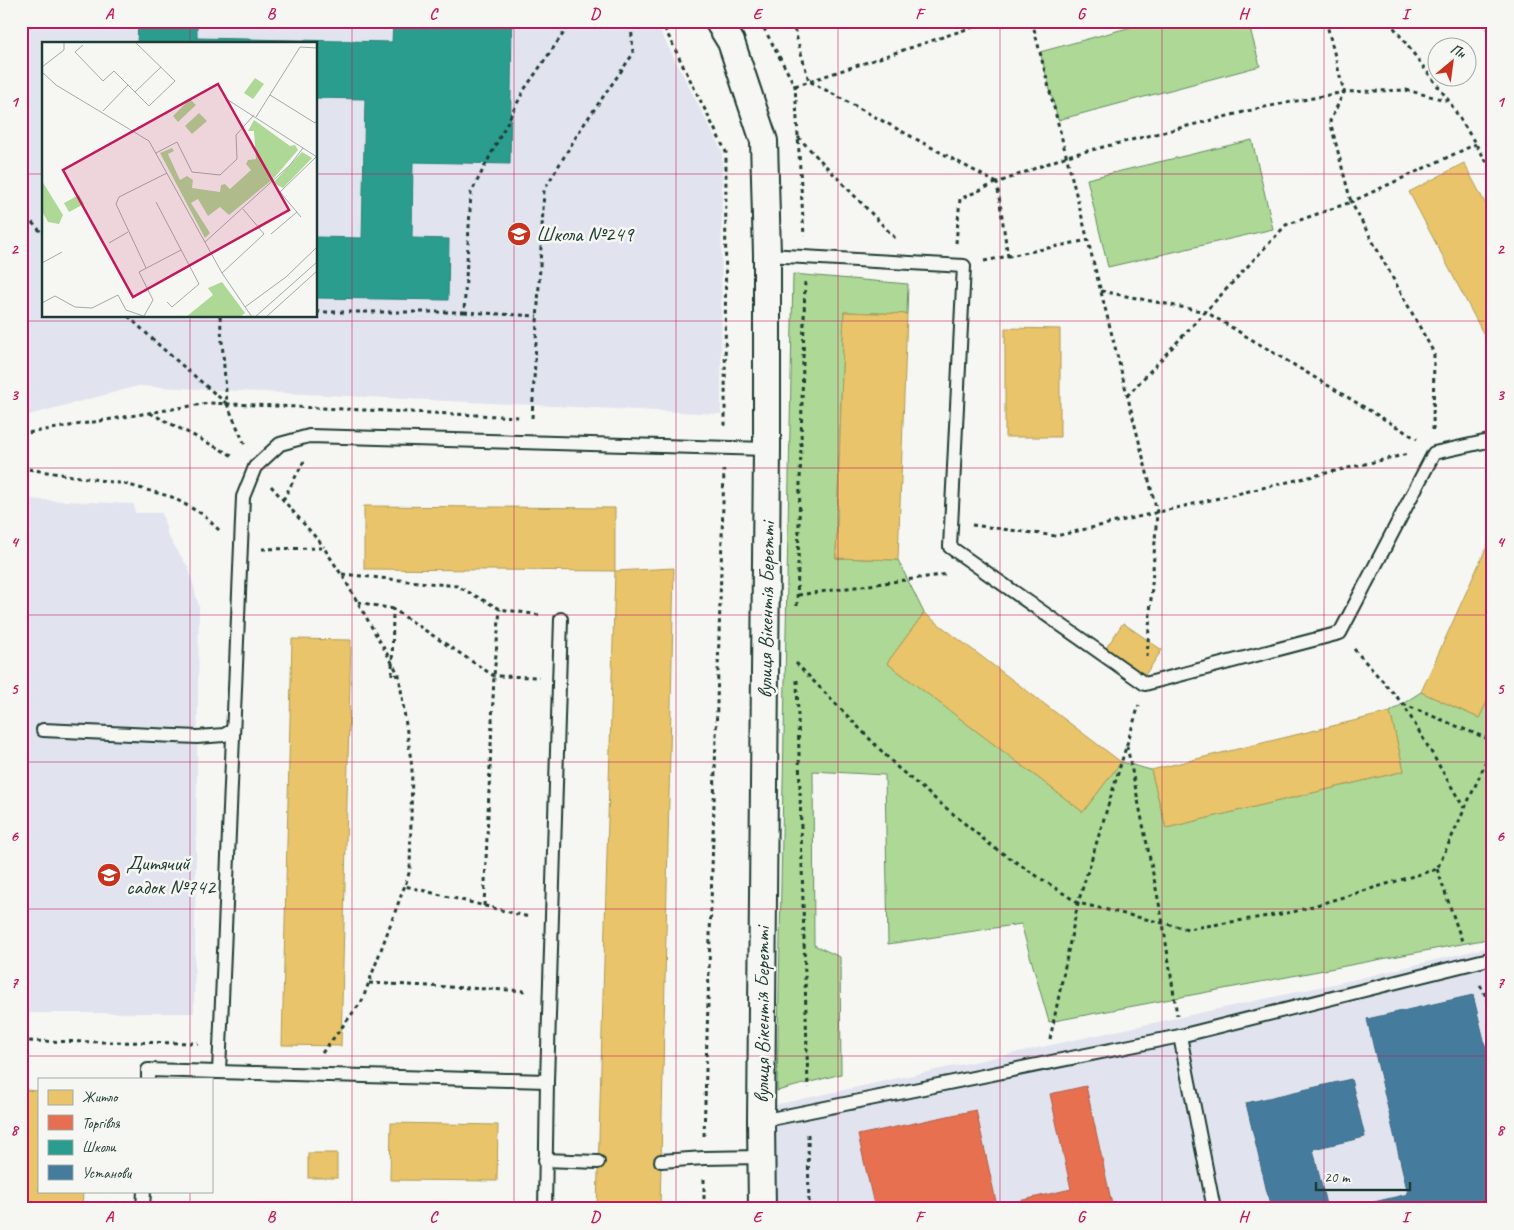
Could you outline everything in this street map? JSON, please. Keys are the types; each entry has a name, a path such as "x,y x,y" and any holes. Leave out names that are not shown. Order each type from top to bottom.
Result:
{"street":[{"name":"вулиця Вікентія Беретті","path":"718,21 731,42 764,141 768,255 761,1121 762,1209"}],"lane":[{"path":"768,255 959,265 950,546 1145,684 1340,633 1434,453 1493,440"},
{"path":"219,1072 243,497 255,467 280,444 309,436 767,449"},
{"path":"545,1209 561,619"},
{"path":"43,730 197,737 224,735 233,730"},
{"path":"761,1121 1180,1036 1493,958"},
{"path":"1180,1036 1214,1209"},
{"path":"148,1078 148,1070 547,1082"},
{"path":"661,1161 704,1158 761,1158"},
{"path":"545,1160 598,1162"},
{"path":"143,1209 144,1192"}],"path":[{"path":"464,312 471,193 524,90 572,21"},
{"path":"532,418 544,190 582,127 633,54 631,21"},
{"path":"662,21 726,152 725,447 704,1209"},
{"path":"760,21 795,86 805,257 797,615"},
{"path":"792,21 809,81 996,183"},
{"path":"795,86 990,21"},
{"path":"1032,21 1157,512 1145,684 1078,903 1045,1063"},
{"path":"1326,21 1344,92 1330,121 1351,202 1434,353 1433,439"},
{"path":"1389,21 1449,100 1492,170"},
{"path":"1484,21 1493,39"},
{"path":"1088,240 959,265 960,198 1067,156 1260,108 1344,92 1406,90 1449,100"},
{"path":"798,136 918,263"},
{"path":"1127,396 1286,225 1351,202 1476,144"},
{"path":"996,183 1008,257"},
{"path":"21,212 42,233"},
{"path":"1101,291 1206,312 1424,443"},
{"path":"318,312 464,312 537,316"},
{"path":"130,318 227,404"},
{"path":"220,318 227,404 255,467 324,548 342,574 399,676 412,768 410,870 405,886 552,922"},
{"path":"149,413 255,467"},
{"path":"283,500 316,436"},
{"path":"951,523 1056,536 1414,452"},
{"path":"21,468 125,484 172,497 202,514 241,550 324,548"},
{"path":"798,595 982,569"},
{"path":"342,574 456,586 500,609 561,619"},
{"path":"358,602 393,609 494,676 559,677"},
{"path":"393,609 392,676 399,676"},
{"path":"484,906 494,676 500,609"},
{"path":"1340,633 1403,704 1464,808"},
{"path":"796,654 810,1209"},
{"path":"796,664 898,768 993,846 1078,903 1188,929 1293,912 1437,869"},
{"path":"1403,704 1493,741"},
{"path":"1127,744 1163,923 1180,1036"},
{"path":"1469,964 1437,869 1493,747"},
{"path":"306,1074 362,1001 407,880"},
{"path":"369,983 550,992"},
{"path":"21,1041 220,1043"}],"shaded area":[{"name":"Школа №249","path":"21,21 655,21 722,151 721,414 138,386 21,417"},
{"name":"Дитячий садок №742","path":"21,499 134,504 135,513 162,513 168,536 189,569 199,607 194,1013 21,1013"},
{"path":"1493,946 1493,1209 771,1209 770,1106 1361,978"}],"green space":[{"path":"1153,21 1248,21 1260,66 1058,120 1040,52"},
{"path":"1252,140 1273,229 1108,267 1087,179"},
{"path":"793,274 908,284 907,314 844,312 836,558 898,560 924,613 887,663 1083,812 1121,762 1151,770 1166,828 1404,771 1390,712 1421,692 1479,718 1493,689 1493,938 1049,1022 1021,924 888,944 885,775 813,771 814,945 840,957 841,1074 777,1091"}],"building: Житло":[{"path":"1464,163 1493,218 1493,352 1409,192"},
{"path":"844,312 907,314 898,560 836,558"},
{"path":"1005,328 1060,329 1060,437 1005,437"},
{"path":"364,506 615,508 615,571 364,569"},
{"path":"1493,533 1493,689 1479,718 1421,692"},
{"path":"674,568 660,1209 597,1209 615,571"},
{"path":"924,613 1121,762 1083,812 887,663"},
{"path":"1123,623 1162,650 1145,675 1106,648"},
{"path":"292,639 351,640 341,1046 282,1045"},
{"path":"1390,712 1404,771 1166,828 1151,770"},
{"path":"24,1090 38,1091 38,1192 83,1192 82,1209 21,1209"},
{"path":"391,1123 498,1125 497,1181 390,1180"},
{"path":"308,1153 337,1153 337,1178 308,1178"}],"building: Торгівля":[{"path":"1086,1086 1113,1209 875,1209 858,1135 976,1110 997,1206 1071,1189 1050,1094"}],"building: Школи":[{"path":"138,21 197,21 197,38 392,42 393,21 512,21 510,164 413,162 412,238 449,239 448,300 318,298 318,237 362,238 365,99 318,98 318,42 137,42"},
{"path":"21,631 24,631 22,915 21,915"}],"building: Установи":[{"path":"1473,995 1493,1077 1493,1209 1344,1209 1408,1194 1367,1019"},
{"path":"1351,1079 1365,1137 1313,1149 1327,1209 1271,1209 1246,1103"}],"place":[{"name":"Школа №249","path":"519,234"},
{"name":"Дитячий садок №742","path":"109,875"}]}
